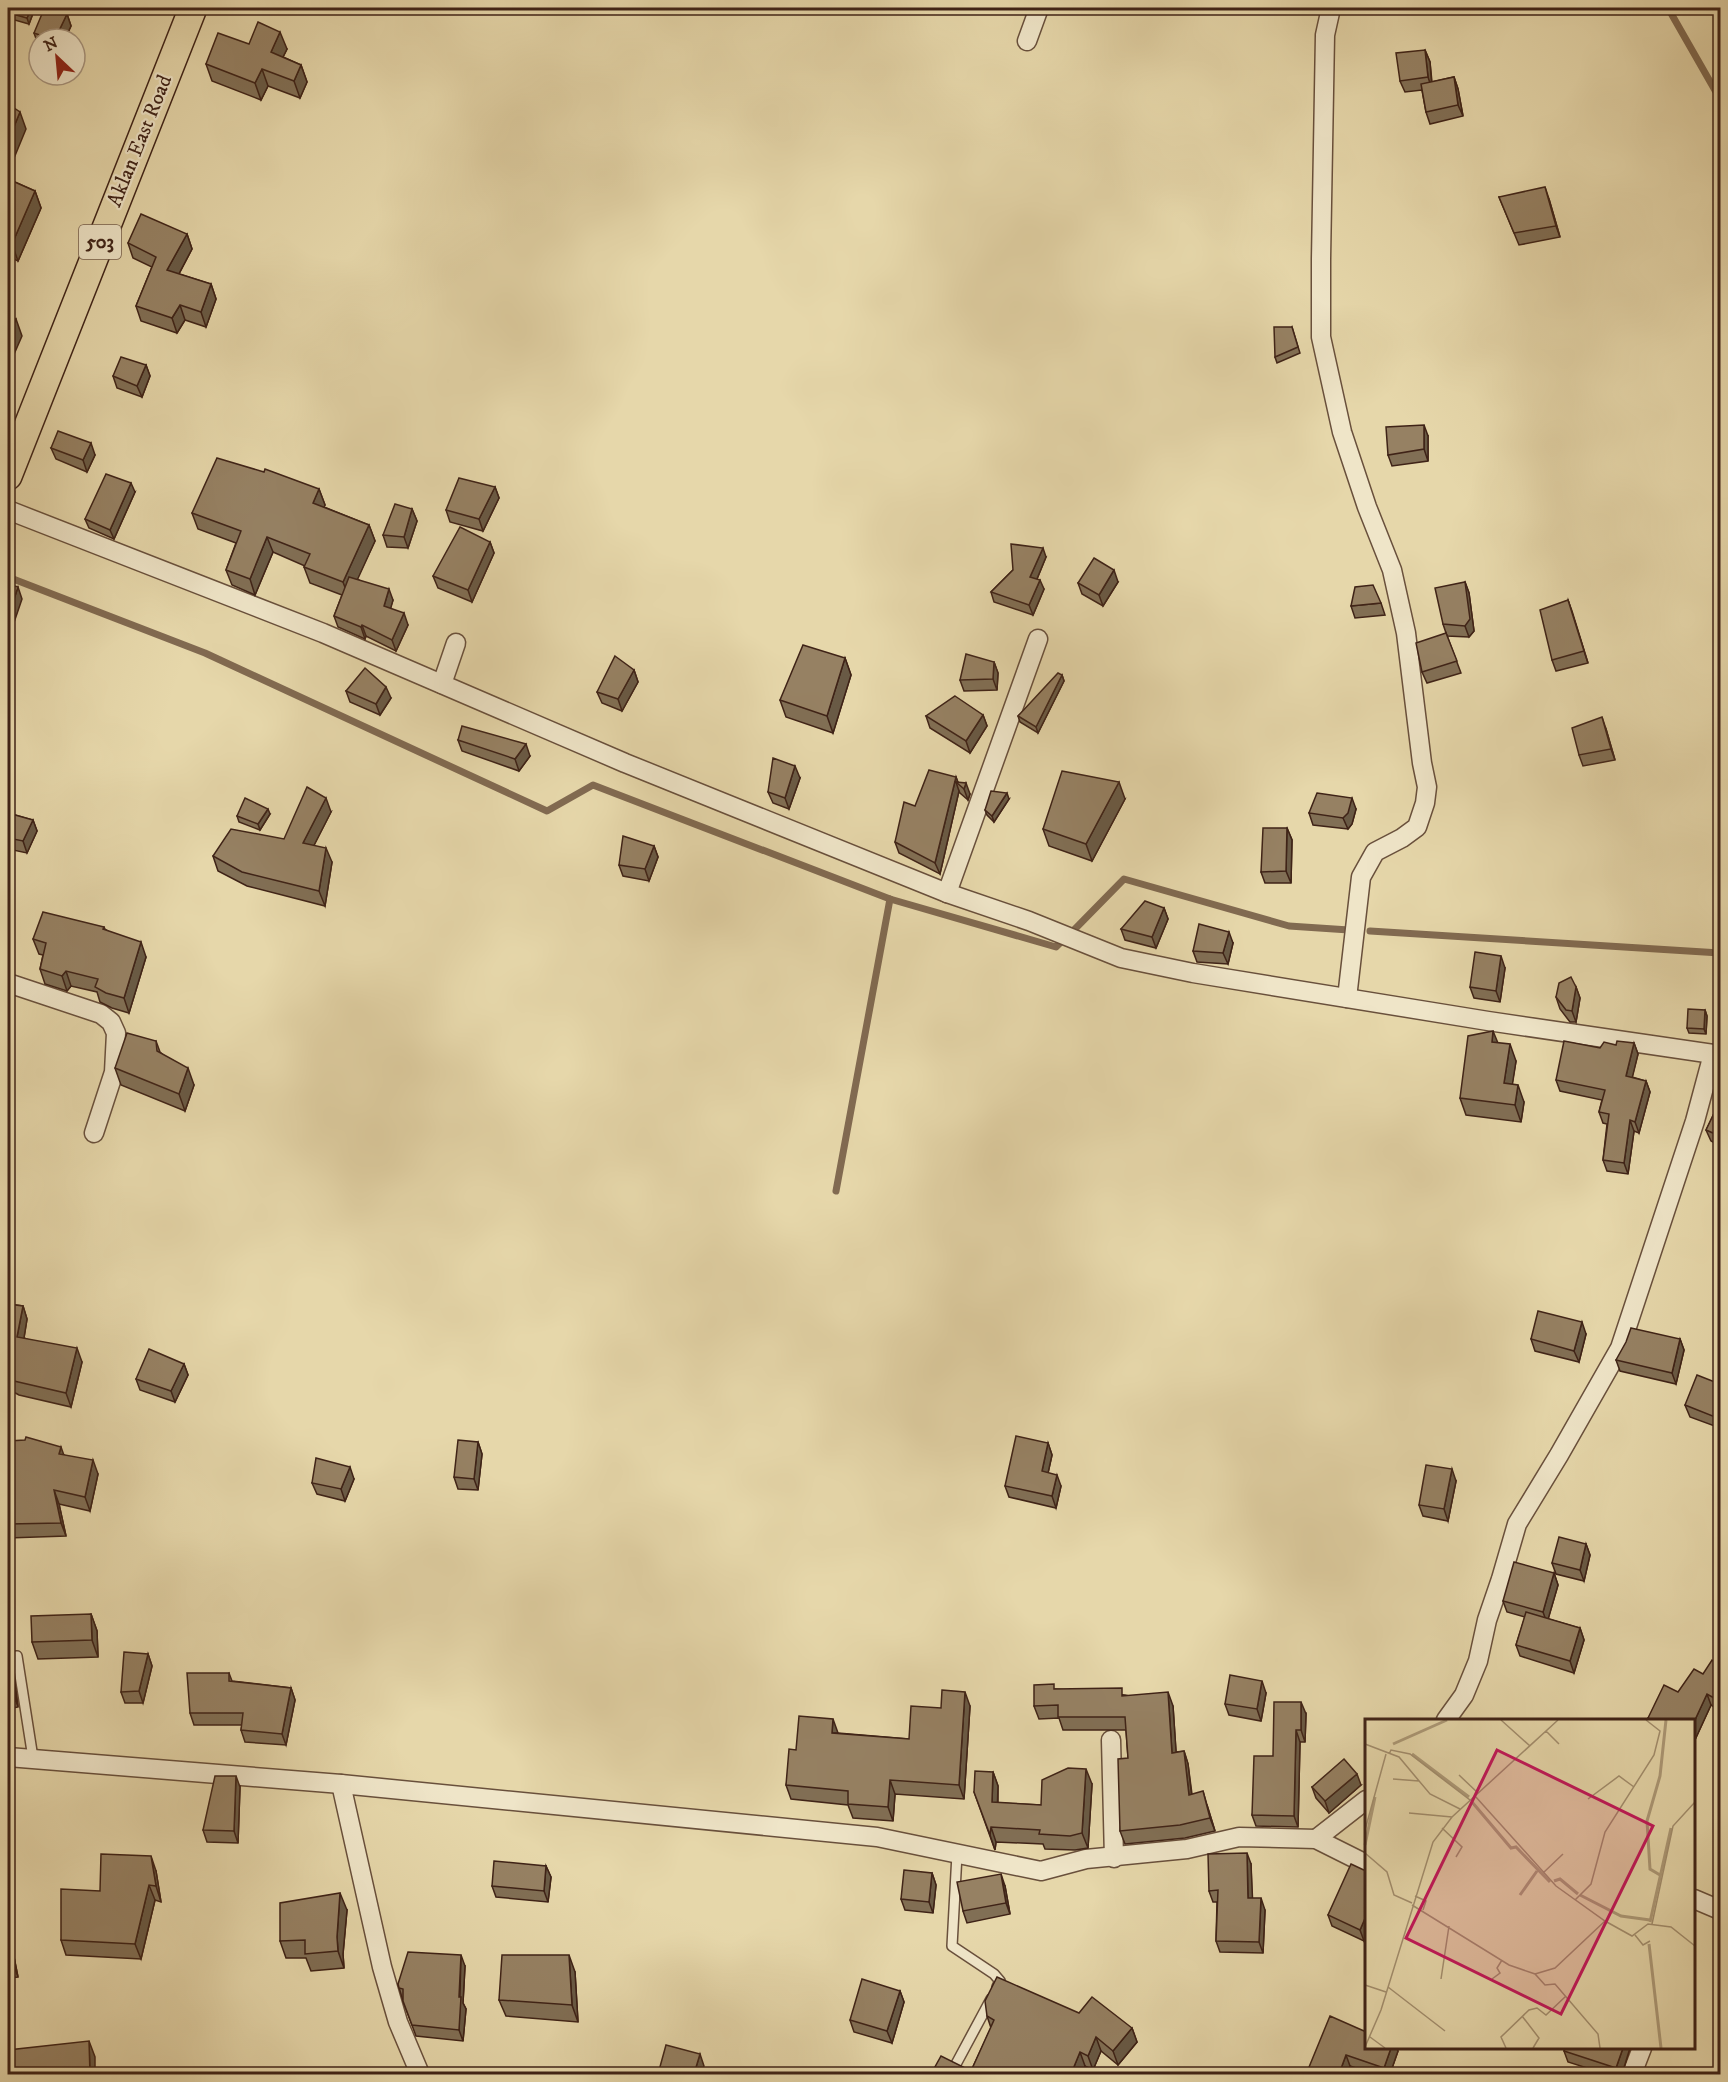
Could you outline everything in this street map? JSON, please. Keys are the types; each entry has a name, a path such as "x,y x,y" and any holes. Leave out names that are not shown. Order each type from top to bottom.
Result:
{"main road":[{"name":"Aklan East Road","path":"9,468 193,8"}],"street":[{"path":"1026,41 1039,8"},
{"path":"1331,8 1325,34 1321,337 1342,432 1367,507 1392,570 1406,633 1427,787 1425,803 1417,827 1375,852 1361,877 1347,998"},
{"path":"8,510 323,633 625,763 947,893 1029,921 1121,958 1194,973 1347,998 1717,1054 1620,1348 1517,1524 1502,1579 1487,1620 1478,1661 1464,1695 1447,1719"},
{"path":"947,893 1038,639"},
{"path":"442,684 456,643"},
{"path":"8,983 101,1014 111,1022 116,1033 114,1072 94,1133"},
{"path":"1111,1740 1114,1858"},
{"path":"8,1757 340,1784 877,1837 1041,1871 1086,1859 1187,1849 1239,1837 1316,1839 1365,1864"},
{"path":"340,1784 382,1967 398,2022 420,2074"},
{"path":"1316,1839 1365,1801"},
{"path":"1695,1901 1720,1910"},
{"path":"1632,2074 1642,2049"}],"lane":[{"path":"8,1657 17,1656 33,1758"},
{"path":"955,2066 1000,1981 994,1974 952,1946 957,1854"}],"building":[{"path":"10,8 31,8 27,18 9,13"},
{"path":"44,9 67,14 61,27 36,27"},
{"path":"258,22 280,32 271,52 301,65 294,81 262,69 255,83 206,64 218,33 249,44"},
{"path":"1425,50 1428,77 1400,81 1396,53"},
{"path":"1454,77 1458,105 1426,112 1421,84"},
{"path":"8,105 20,112 8,141"},
{"path":"8,179 35,191 12,244 8,242"},
{"path":"1545,187 1556,226 1514,233 1499,197"},
{"path":"141,214 187,234 167,270 211,284 201,312 180,305 172,318 136,306 156,257 128,243"},
{"path":"8,316 16,319 8,337"},
{"path":"1274,327 1292,327 1298,347 1275,357"},
{"path":"121,357 146,365 137,386 113,376"},
{"path":"1424,425 1424,449 1388,455 1386,427"},
{"path":"58,431 91,443 83,460 51,448"},
{"path":"217,458 264,472 265,469 319,489 313,503 369,525 343,582 304,567 310,554 267,537 250,579 226,570 241,531 192,513"},
{"path":"106,474 131,483 110,530 85,519"},
{"path":"459,478 495,487 479,519 446,510"},
{"path":"395,504 412,509 404,537 383,535"},
{"path":"460,527 490,542 468,590 433,576"},
{"path":"1011,544 1043,548 1030,577 1040,580 1029,605 991,592 1013,570"},
{"path":"1094,558 1114,570 1099,595 1078,583"},
{"path":"349,577 389,589 384,606 404,613 392,640 362,625 361,627 334,616"},
{"path":"1465,582 1470,619 1465,626 1443,624 1435,588"},
{"path":"8,584 18,587 8,617"},
{"path":"1373,585 1381,603 1351,606 1355,587"},
{"path":"1568,600 1584,651 1552,660 1540,610"},
{"path":"1446,633 1457,661 1422,672 1416,643"},
{"path":"803,645 845,658 827,716 780,700"},
{"path":"966,654 994,662 993,679 960,680"},
{"path":"615,656 634,670 618,699 597,692"},
{"path":"365,668 386,687 376,704 346,691"},
{"path":"1058,673 1062,675 1036,727 1018,716"},
{"path":"955,696 983,715 966,741 926,716"},
{"path":"1602,717 1611,749 1579,755 1572,728"},
{"path":"462,726 526,744 515,759 458,740"},
{"path":"773,758 795,766 785,798 768,792"},
{"path":"929,770 956,777 935,863 895,842 904,802 915,806"},
{"path":"1062,771 1119,782 1086,844 1043,829"},
{"path":"956,782 966,783 964,789"},
{"path":"307,787 326,798 303,843 326,848 319,891 242,872 213,856 231,829 284,839"},
{"path":"991,791 1007,793 992,816 985,810"},
{"path":"1317,793 1352,798 1348,813 1343,818 1309,813"},
{"path":"245,798 268,809 258,824 237,816"},
{"path":"8,813 33,820 23,841 8,838"},
{"path":"1263,828 1287,828 1286,871 1261,872"},
{"path":"623,836 654,846 645,869 619,865"},
{"path":"1145,901 1164,908 1152,937 1121,929"},
{"path":"43,912 104,927 103,929 141,942 124,998 95,987 98,979 66,971 62,976 40,969 46,943 33,939"},
{"path":"1199,924 1229,932 1223,953 1193,951"},
{"path":"1475,952 1501,956 1496,991 1470,987"},
{"path":"1571,977 1576,987 1572,1011 1566,1010 1556,997 1559,983"},
{"path":"1688,1009 1705,1010 1704,1029 1687,1028"},
{"path":"1493,1031 1492,1042 1510,1044 1504,1083 1518,1085 1515,1105 1460,1098 1468,1036"},
{"path":"127,1033 156,1041 157,1051 188,1068 179,1094 115,1068"},
{"path":"1564,1041 1600,1048 1604,1042 1616,1045 1617,1041 1634,1043 1626,1076 1646,1081 1635,1122 1630,1120 1624,1163 1603,1160 1609,1114 1599,1112 1605,1090 1556,1080"},
{"path":"1720,1101 1720,1136 1706,1130"},
{"path":"8,1304 23,1306 17,1337 77,1348 66,1393 8,1378"},
{"path":"1538,1311 1582,1322 1574,1351 1531,1339"},
{"path":"1631,1328 1680,1339 1672,1373 1616,1360"},
{"path":"149,1349 184,1364 171,1391 136,1379"},
{"path":"1697,1375 1720,1384 1720,1419 1685,1405"},
{"path":"1016,1436 1048,1443 1042,1471 1057,1475 1052,1496 1005,1486"},
{"path":"26,1437 61,1447 59,1454 93,1460 85,1497 54,1490 61,1523 8,1524 8,1441 25,1440"},
{"path":"458,1440 478,1442 474,1479 454,1477"},
{"path":"316,1458 350,1467 341,1489 312,1483"},
{"path":"1426,1465 1452,1469 1444,1509 1419,1505"},
{"path":"1720,1488 1720,1516 1717,1516 1715,1489"},
{"path":"1559,1537 1586,1544 1580,1570 1552,1563"},
{"path":"1514,1562 1554,1573 1543,1612 1503,1601"},
{"path":"1526,1612 1580,1628 1570,1661 1516,1645"},
{"path":"91,1614 92,1640 32,1642 31,1616"},
{"path":"124,1652 148,1654 139,1691 121,1692"},
{"path":"1712,1660 1720,1666 1720,1694 1718,1693 1714,1698 1707,1694 1695,1720 1648,1718 1664,1685 1678,1692 1694,1669 1703,1674"},
{"path":"8,1672 11,1672 16,1701 8,1702"},
{"path":"187,1673 229,1673 229,1681 291,1688 282,1734 241,1730 243,1713 190,1713"},
{"path":"1230,1675 1262,1681 1257,1709 1225,1704"},
{"path":"1054,1684 1054,1689 1122,1688 1122,1696 1168,1692 1172,1753 1184,1751 1189,1795 1203,1791 1210,1818 1180,1825 1120,1831 1118,1759 1128,1758 1125,1717 1058,1717 1058,1705 1034,1706 1034,1685"},
{"path":"942,1690 965,1692 959,1785 890,1780 888,1807 848,1804 848,1791 786,1785 789,1749 796,1750 799,1716 833,1719 832,1733 909,1739 911,1706 941,1708"},
{"path":"1274,1702 1301,1702 1301,1730 1296,1730 1294,1816 1252,1815 1254,1756 1273,1756"},
{"path":"1344,1759 1357,1774 1325,1801 1312,1787"},
{"path":"1068,1768 1086,1769 1082,1833 1070,1836 1039,1834 1040,1830 991,1827 990,1835 974,1792 975,1771 993,1772 992,1802 1041,1805 1042,1780"},
{"path":"215,1776 236,1776 234,1831 203,1830"},
{"path":"1247,1853 1248,1898 1261,1898 1259,1942 1216,1941 1218,1890 1209,1891 1208,1854"},
{"path":"101,1854 151,1856 156,1886 149,1885 135,1944 61,1940 61,1889 100,1891"},
{"path":"494,1861 546,1866 544,1891 492,1886"},
{"path":"1351,1864 1365,1871 1365,1918 1360,1930 1328,1915"},
{"path":"904,1870 932,1873 929,1902 901,1899"},
{"path":"1001,1874 1006,1903 963,1911 957,1882"},
{"path":"340,1893 338,1951 305,1954 305,1940 280,1941 280,1903"},
{"path":"8,1945 10,1946 14,1966 8,1966"},
{"path":"408,1952 461,1955 459,2030 412,2025 403,2001 403,1989 399,1988 398,1984"},
{"path":"502,1955 569,1955 572,2005 499,2000"},
{"path":"997,1977 1079,2013 1092,1997 1132,2028 1113,2051 1096,2037 1088,2056 1080,2052 1071,2074 931,2074 941,2056 971,2071 994,2020 987,2016 985,2001"},
{"path":"862,1979 900,1991 887,2031 850,2020"},
{"path":"1330,2016 1364,2031 1365,2029 1365,2049 1391,2049 1384,2068 1346,2055 1339,2074 1307,2072"},
{"path":"89,2041 90,2074 9,2074 8,2050"},
{"path":"666,2045 700,2054 694,2074 658,2074"},
{"path":"1565,2049 1623,2049 1616,2068 1564,2051"},
{"path":"1164,2069 1175,2074 1161,2074"}],"waterway":[{"path":"1668,8 1720,99"},
{"path":"8,577 205,653 547,811 593,785 890,899 1056,947 1061,942"},
{"path":"1072,932 1124,879 1289,926 1349,930"},
{"path":"836,1191 890,899"},
{"path":"1370,931 1720,953"}]}
